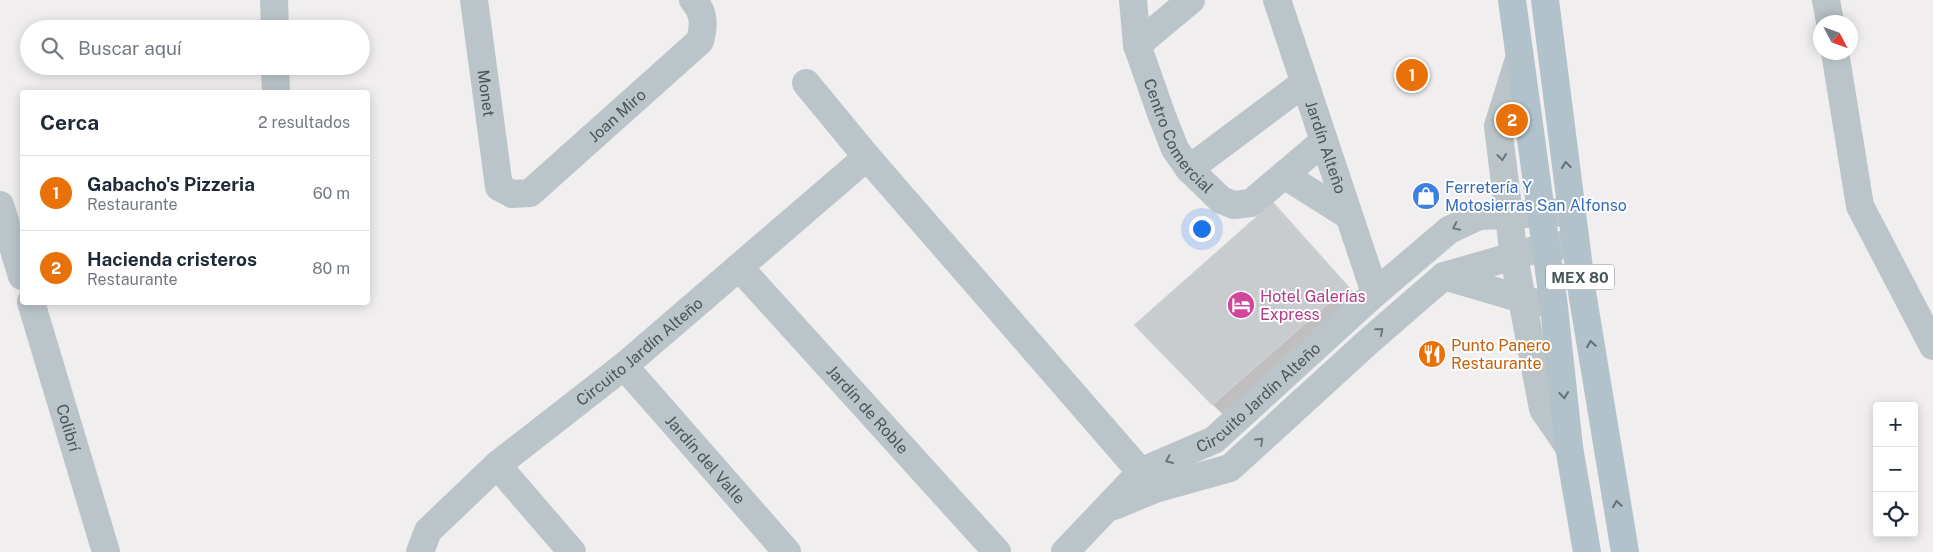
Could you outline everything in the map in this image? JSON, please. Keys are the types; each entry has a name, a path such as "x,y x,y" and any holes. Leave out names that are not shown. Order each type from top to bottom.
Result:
{"main road":[{"name":"MEX 80","path":"1512,0 1554,307 1569,447 1587,552"},
{"name":"MEX 80","path":"1545,0 1575,241 1625,552"}],"street":[{"path":"274,0 275,20"},
{"name":"Monet","path":"474,0 499,187"},
{"name":"Centro Comercial","path":"1133,0 1137,45 1175,150 1189,169 1221,200 1234,205 1251,203 1324,142"},
{"path":"1137,45 1192,0"},
{"name":"Jardín Alteño","path":"1277,0 1375,293"},
{"path":"1826,0 1829,15"},
{"name":"Joan Miro","path":"499,187 512,194 530,193 700,41 704,25 695,2"},
{"path":"1519,59 1498,126 1514,257 1543,409 1569,447"},
{"path":"1836,60 1860,206 1933,346"},
{"path":"275,75 276,90"},
{"path":"806,83 1148,480"},
{"path":"1189,169 1304,83"},
{"name":"Circuito Jardín Alteño","path":"420,552 428,531 496,465 624,366 867,156"},
{"path":"1284,175 1349,216"},
{"name":"Circuito Jardín Alteño","path":"1065,552 1104,511 1148,480 1214,440 1375,293 1449,230 1479,216 1572,212"},
{"path":"7,215 20,268"},
{"name":"Circuito Jardín Alteño","path":"1148,480 1230,468 1369,341 1444,276 1545,247 1555,247 1575,241"},
{"name":"Jardín de Roble","path":"739,267 997,552"},
{"path":"1444,276 1521,300 1554,307"},
{"name":"Colibrí","path":"31,305 106,552"},
{"name":"Jardín del Valle","path":"624,366 787,552"},
{"path":"1214,440 1230,468"},
{"path":"496,465 572,552"}],"building":[{"name":"Hotel Galerías Express","path":"1273,202 1348,286 1212,405 1134,325"}],"place":[{"name":"Gabacho's Pizzeria","path":"1412,75"},
{"name":"Hacienda cristeros","path":"1512,120"},
{"name":"Ferretería Y Motosierras San Alfonso","path":"1426,196"},
{"name":"Hotel Galerías Express","path":"1241,305"},
{"name":"Punto Panero Restaurante","path":"1432,354"}]}
